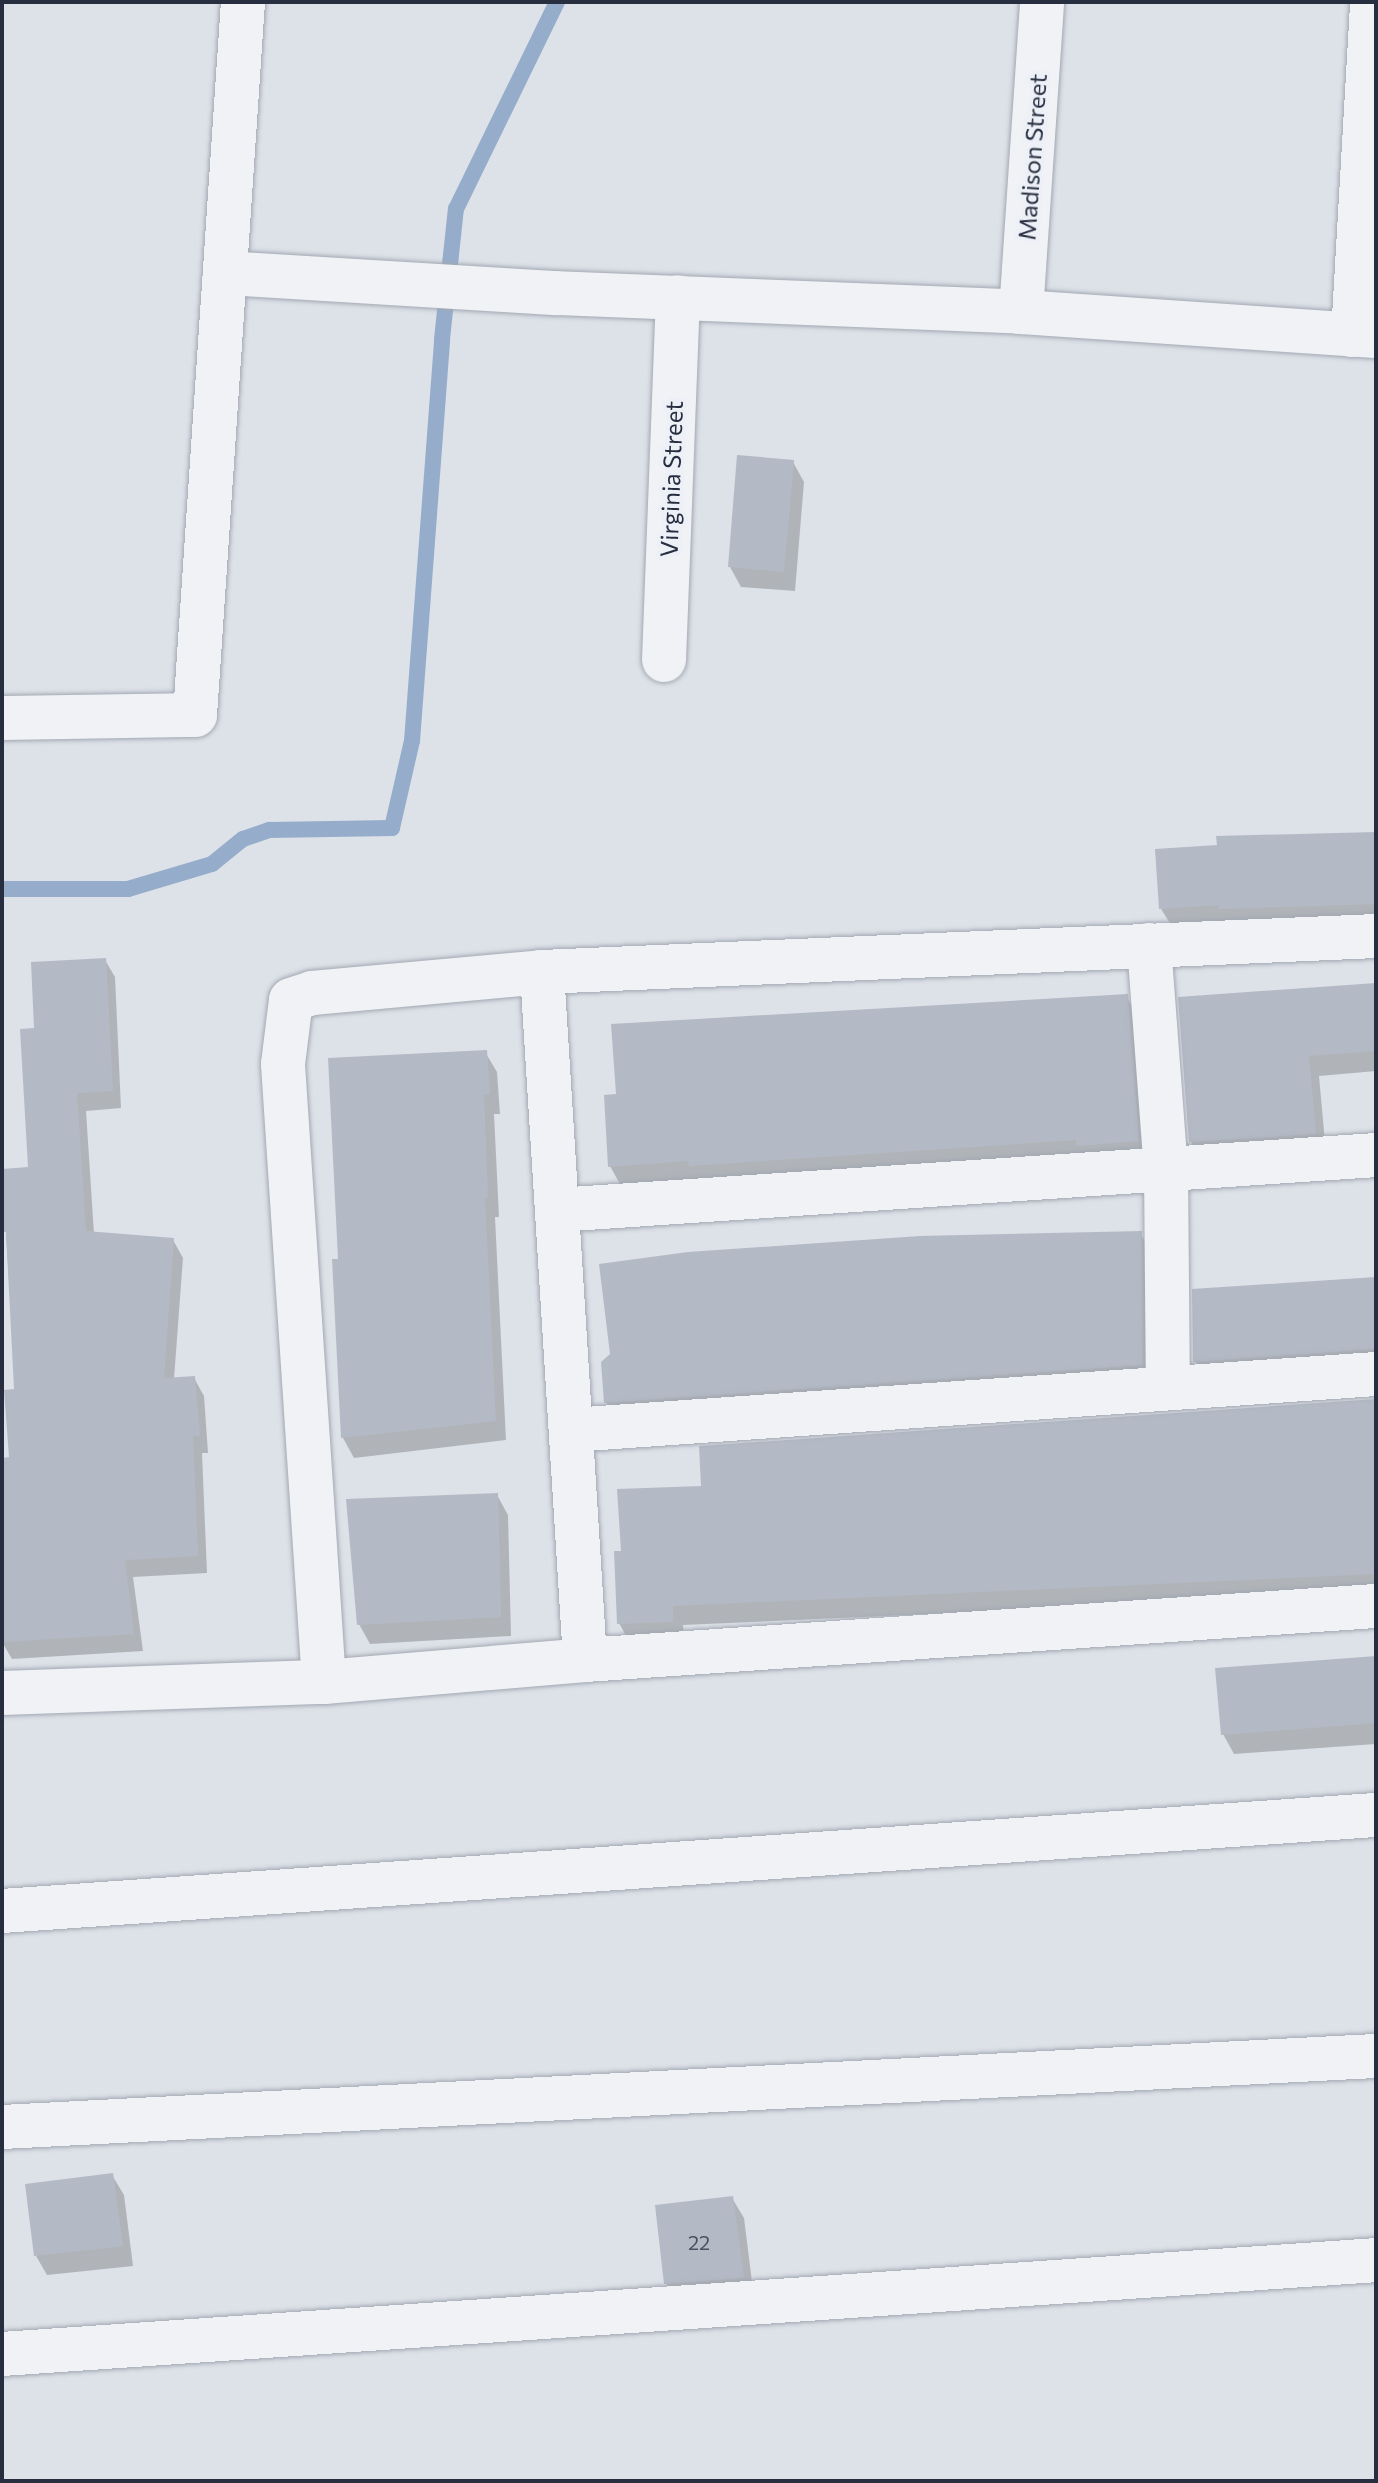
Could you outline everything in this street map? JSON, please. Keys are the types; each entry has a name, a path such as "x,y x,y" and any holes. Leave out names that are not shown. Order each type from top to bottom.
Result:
{"street":[{"path":"2,718 195,715 243,2"},
{"name":"Madison Street","path":"1021,312 1042,2"},
{"path":"225,273 555,293 1021,312 1364,336 1372,2"},
{"name":"Virginia Street","path":"664,660 678,297"},
{"path":"324,1682 283,1064 291,1000 312,993 542,972 1376,936"},
{"path":"1149,945 1166,1169 1168,1388"},
{"path":"542,972 585,1660"},
{"path":"557,1210 1376,1155"},
{"path":"571,1430 1376,1374"},
{"path":"2,1693 324,1682 585,1660 1376,1606"},
{"path":"2,1911 1376,1815"},
{"path":"2,2127 1376,2056"},
{"path":"2,2354 1376,2260"}],"building":[{"path":"737,455 794,460 784,572 728,567"},
{"path":"1376,832 1376,904 1219,909 1219,905 1159,909 1155,849 1217,845 1216,836"},
{"path":"106,958 113,1091 77,1093 86,1231 174,1238 164,1378 195,1376 200,1436 193,1436 198,1556 125,1560 134,1634 2,1642 2,1458 9,1457 4,1390 14,1389 6,1232 2,1232 2,1169 28,1167 20,1029 34,1028 31,962"},
{"path":"1376,983 1376,1051 1309,1056 1316,1134 1189,1142 1178,997"},
{"path":"1128,994 1139,1141 1077,1146 1076,1140 689,1166 688,1161 608,1167 604,1095 616,1094 611,1024"},
{"path":"487,1050 490,1094 484,1095 488,1197 485,1198 496,1421 341,1438 332,1259 338,1259 328,1058"},
{"path":"1142,1231 1143,1365 604,1403 601,1362 610,1354 599,1264 688,1252 920,1236"},
{"path":"1376,1277 1376,1349 1193,1362 1192,1289"},
{"path":"1376,1399 1376,1574 673,1606 673,1622 617,1624 614,1551 621,1551 617,1489 701,1486 699,1446"},
{"path":"498,1493 501,1617 357,1625 346,1499"},
{"path":"1376,1656 1376,1723 1221,1735 1215,1668"},
{"path":"113,2173 123,2246 34,2256 25,2184"},
{"path":"733,2196 744,2278 664,2284 655,2205"}],"waterway":[{"path":"2,889 128,889 212,864 243,839 269,830 392,828 412,741 442,339 456,209 557,2"}]}
